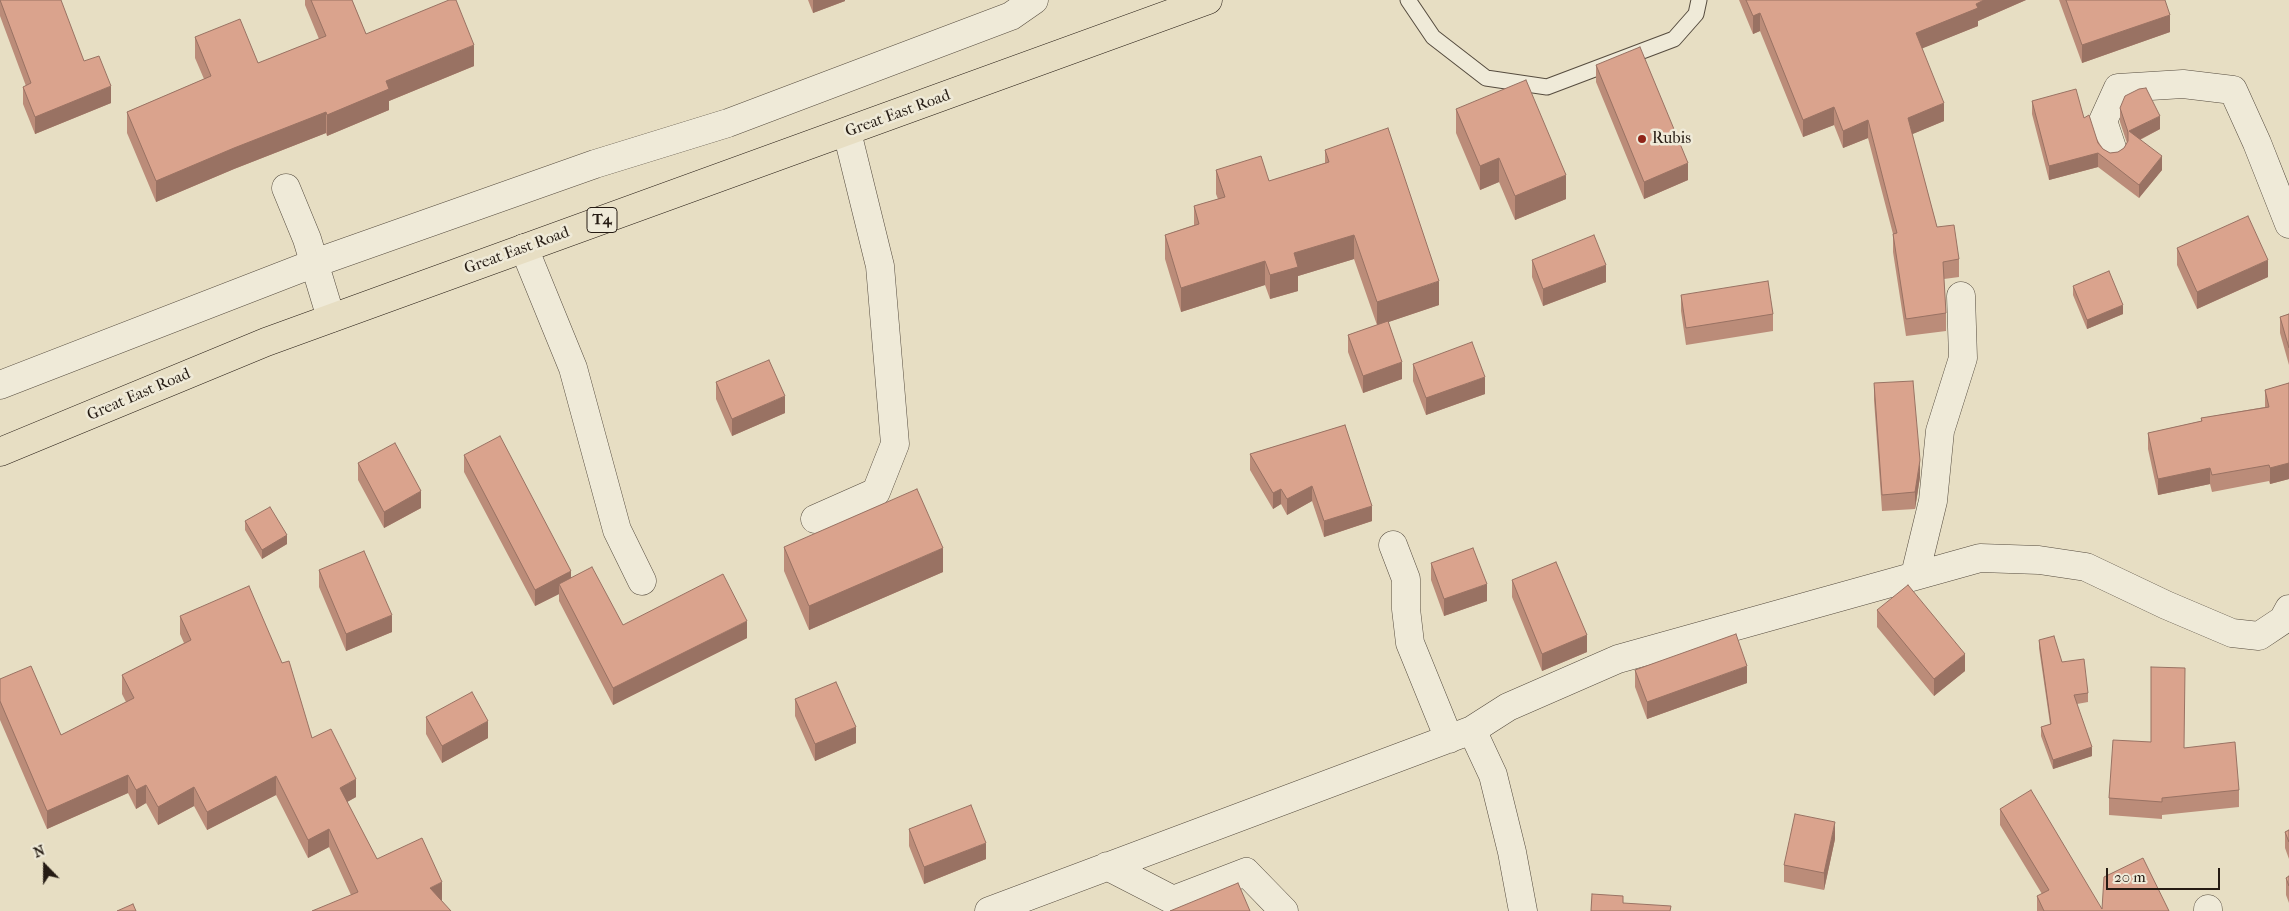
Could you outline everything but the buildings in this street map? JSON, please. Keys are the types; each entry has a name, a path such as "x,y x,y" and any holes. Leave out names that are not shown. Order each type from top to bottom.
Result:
{"highway":[{"name":"Great East Road","path":"0,452 266,342 1208,0"}],"street":[{"path":"0,384 315,262 596,164 728,123 1011,16 1034,0"},
{"path":"2113,151 2102,121 2118,88 2183,84 2233,90 2289,224"},
{"path":"815,518 876,492 895,444 880,266 846,132"},
{"path":"286,188 315,262 331,318"},
{"path":"524,248 573,368 617,530 642,581"},
{"path":"1915,575 1933,501 1940,431 1963,358 1962,296"},
{"path":"1393,546 1406,579 1406,609 1410,643 1460,735 1493,775 1512,852 1523,911"},
{"path":"989,911 1460,735 1508,707 1618,659 1980,558 2039,560 2086,567 2166,605 2232,633 2259,636 2283,620 2289,609"},
{"path":"1107,866 1172,900 1246,872 1284,911"}],"lane":[{"path":"1408,0 1433,37 1486,78 1547,87 1674,39 1696,14 1699,0"}],"place":[{"name":"Rubis","path":"1642,139"}]}
